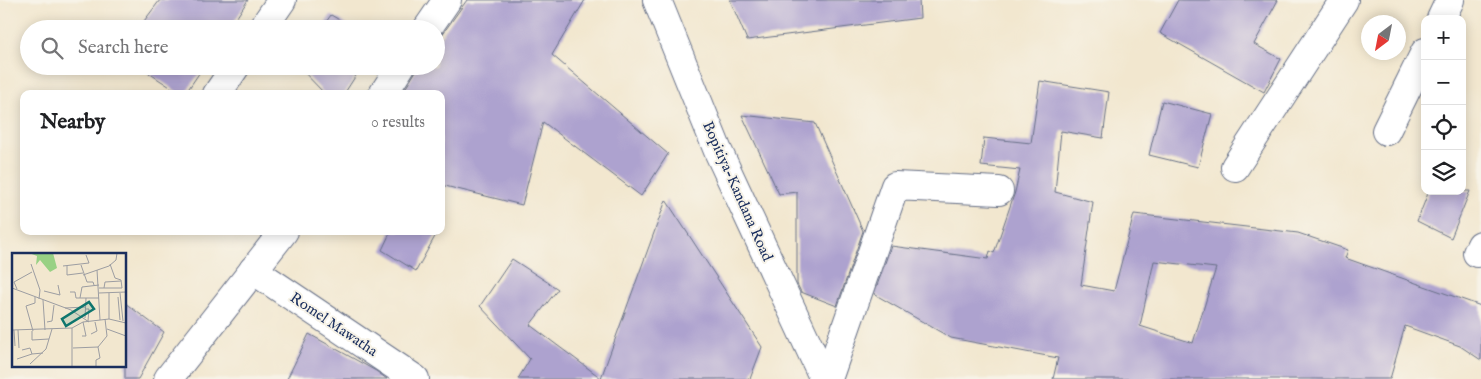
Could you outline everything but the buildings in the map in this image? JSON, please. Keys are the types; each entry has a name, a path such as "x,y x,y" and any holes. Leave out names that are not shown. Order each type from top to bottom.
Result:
{"street":[{"path":"268,20 282,0"},
{"path":"433,20 447,0"},
{"name":"Bopitiya-Kandana Road","path":"657,0 718,151 826,379"},
{"path":"1235,167 1344,0"},
{"path":"1443,15 1450,0"},
{"path":"1386,131 1421,60"},
{"path":"220,90 230,75"},
{"path":"386,90 396,75"},
{"path":"826,379 895,186 999,192"},
{"path":"168,379 281,235"},
{"name":"Romel Mawatha","path":"253,270 416,379"}]}
